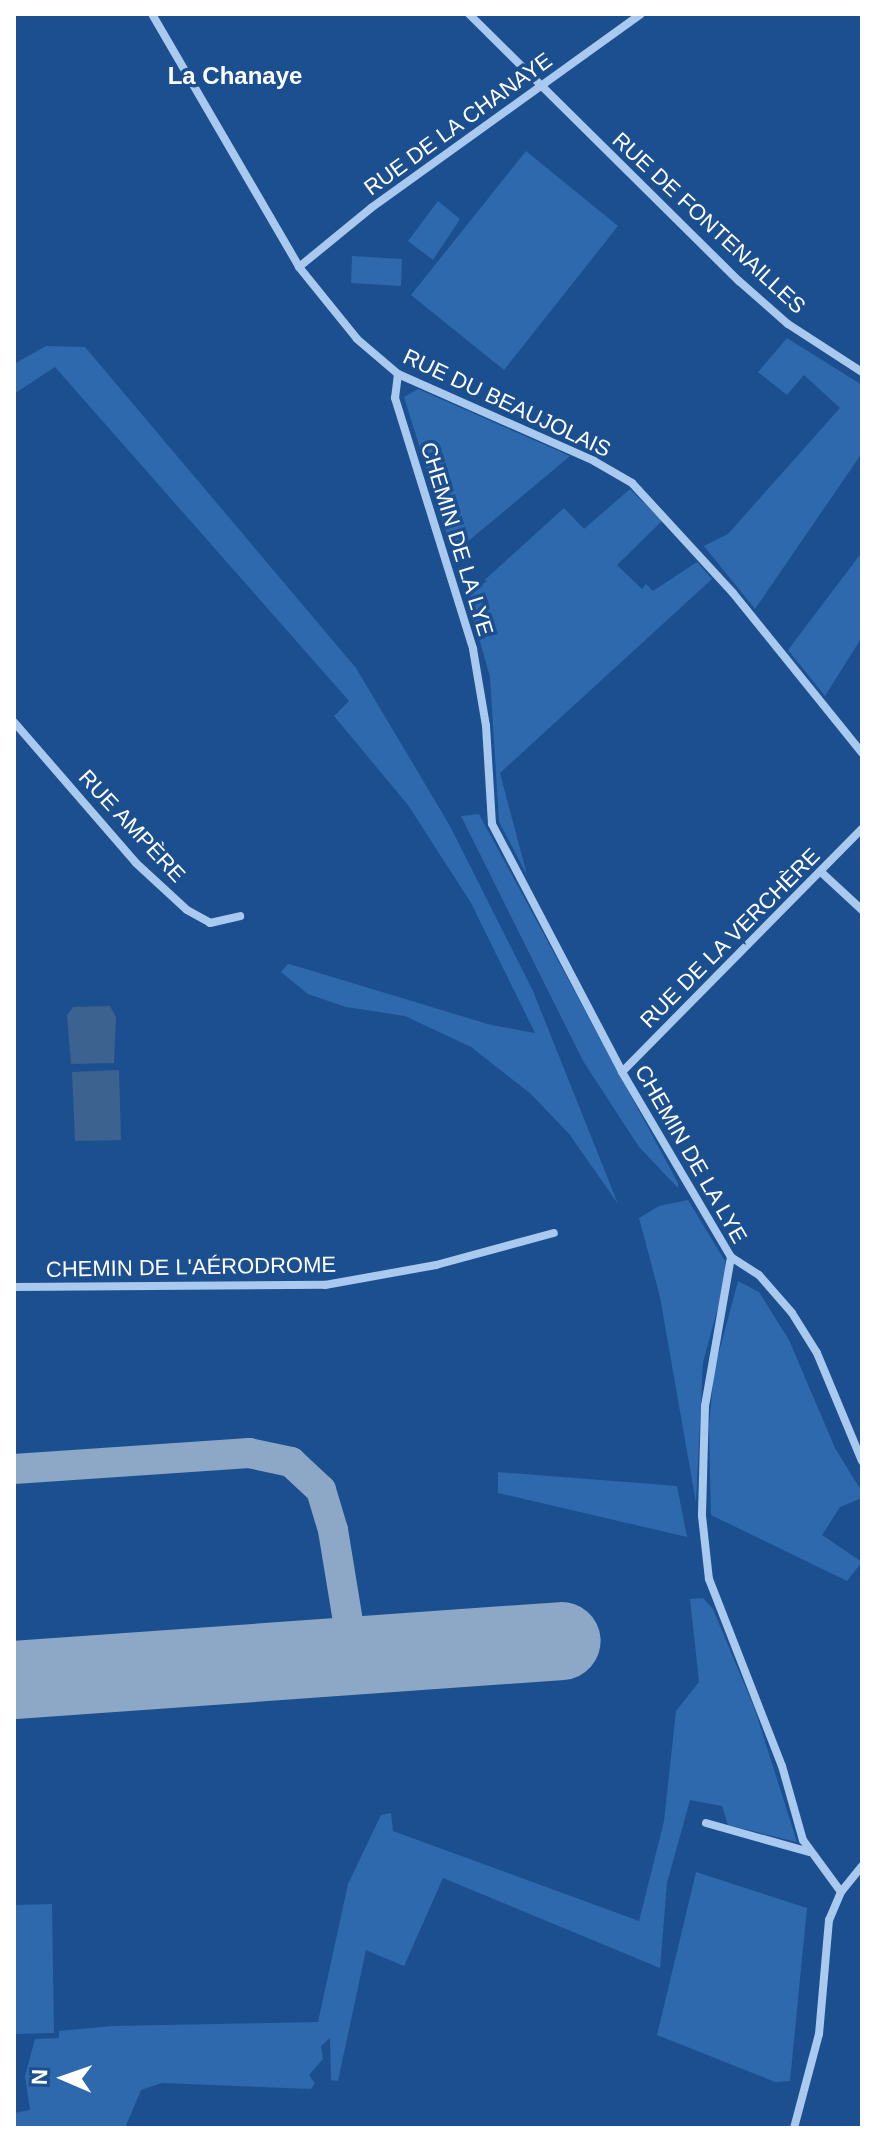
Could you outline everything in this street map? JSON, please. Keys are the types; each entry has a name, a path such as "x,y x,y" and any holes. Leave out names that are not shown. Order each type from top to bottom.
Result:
{"street":[{"name":"RUE DU BEAUJOLAIS","path":"152,14 299,267 357,339 398,374 594,461 632,483 724,582 862,753"},
{"name":"RUE DE FONTENAILLES","path":"469,14 759,298 788,324 862,372"},
{"name":"RUE DE LA CHANAYE","path":"299,267 371,208 641,14"},
{"name":"CHEMIN DE LA LYE","path":"398,374 395,398 473,649 486,726 492,824 622,1072 731,1257 705,1406 706,1555 718,1605 782,1766 809,1852 841,1892"},
{"name":"RUE AMPÈRE","path":"14,722 136,863 187,910 210,923 240,916"},
{"name":"RUE DE LA VERCHÈRE","path":"622,1072 862,829"},
{"path":"821,872 862,910"},
{"name":"CHEMIN DE L'AÉRODROME","path":"14,1287 325,1285 436,1265 554,1233"},
{"path":"731,1257 759,1275 792,1313 817,1353 862,1461"},
{"path":"706,1823 809,1852"},
{"path":"794,2128 819,2034 829,1920 841,1892 862,1866"}],"shaded area":[{"path":"526,151 618,226 504,370 411,295"},
{"path":"438,201 460,219 433,260 408,241"},
{"path":"352,256 402,259 401,286 351,283"},
{"path":"787,338 862,385 862,453 755,609 704,546 728,534 840,408 804,375 787,395 758,372"},
{"path":"46,346 85,347 356,668 450,826 533,991 618,1204 570,1135 531,1094 471,1047 405,1016 346,1007 308,994 281,972 288,964 491,1025 535,1033 471,903 408,805 334,716 349,701 55,367 14,394 14,364"},
{"path":"418,389 570,456 453,554 404,397"},
{"path":"630,489 662,521 617,565 642,589 646,584 653,591 697,562 712,579 500,773 527,875 499,822 490,677 467,596 564,508 584,529"},
{"path":"862,552 862,637 825,696 788,650"},
{"path":"479,814 678,1188 639,1147 583,1061 461,816"},
{"path":"110,1006 116,1017 114,1063 71,1064 67,1015 73,1007"},
{"path":"119,1070 121,1140 75,1141 72,1072"},
{"path":"688,1200 725,1261 726,1278 703,1362 696,1503 660,1297 639,1218 659,1206"},
{"path":"738,1281 759,1292 789,1340 835,1448 862,1492 862,1498 840,1507 822,1535 862,1562 847,1581 711,1515 709,1426 714,1371"},
{"path":"498,1472 677,1486 687,1537 498,1493"},
{"path":"703,1598 713,1609 755,1710 797,1842 728,1825 722,1806 690,1800 667,1883 660,1968 443,1878 404,1966 366,1950 338,2081 331,2080 330,2038 321,2046 323,2059 309,2075 315,2083 311,2089 162,2083 141,2090 125,2128 14,2128 14,2113 30,2110 25,2076 35,2039 59,2038 59,2031 112,2026 318,2022 348,1884 381,1815 391,1813 393,1831 639,1921 664,1821 676,1711 699,1682 690,1599"},
{"path":"696,1872 807,1908 790,2081 775,2082 657,2035"},
{"path":"52,1904 54,2033 14,2034 14,1905"}],"taxiway":[{"path":"14,1469 249,1453 291,1462 321,1490 333,1530 350,1634 373,1655"},
{"path":"326,1658 343,1642 347,1622"}],"runway":[{"path":"14,1680 562,1641"}],"district":[{"name":"La Chanaye","path":"235,76"}]}
